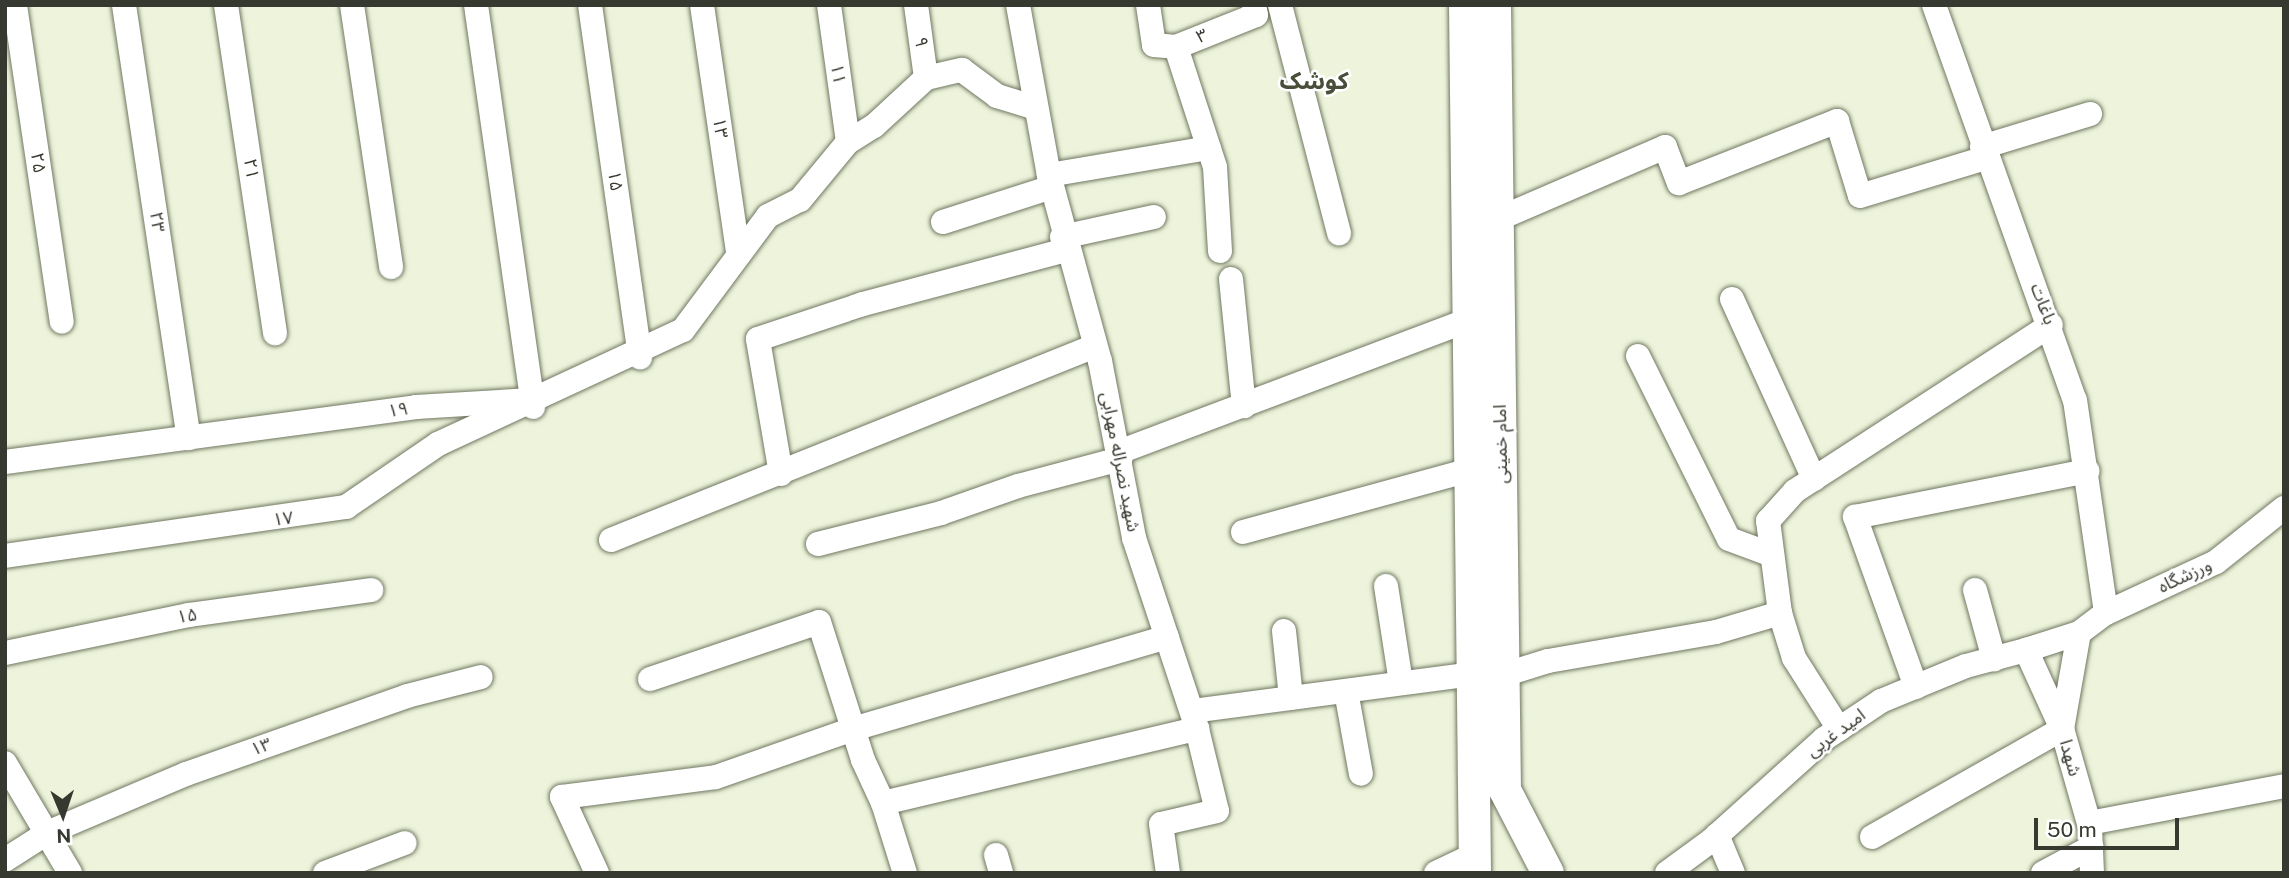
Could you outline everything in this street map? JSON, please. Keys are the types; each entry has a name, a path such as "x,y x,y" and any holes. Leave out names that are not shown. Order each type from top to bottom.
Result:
{"main road":[{"name":"امام خمینی","path":"1465,5 1474,864"},
{"name":"امام خمینی","path":"1495,5 1505,790 1548,873"}],"street":[{"name":"۲۵","path":"15,5 62,322"},
{"name":"۲۳","path":"124,5 189,438"},
{"name":"۲۱","path":"226,5 275,333"},
{"path":"352,5 391,267"},
{"path":"476,5 533,403"},
{"name":"۱۵","path":"590,5 640,353"},
{"name":"۱۳","path":"702,5 738,252"},
{"name":"۱۱","path":"829,5 848,142"},
{"name":"۹","path":"916,5 926,78"},
{"name":"شهید نصراله مهرابی","path":"1018,5 1034,107 1050,181 1064,243 1095,346 1120,455 1134,538 1194,720 1217,811 1161,824 1168,873"},
{"path":"1148,5 1165,46"},
{"path":"1280,5 1339,233"},
{"name":"۳","path":"1220,251 1215,167 1189,84 1165,46 1255,10 1280,5"},
{"name":"باغات","path":"1934,5 1984,152 2051,325 2075,400 2106,614"},
{"path":"926,78 962,70 997,96 1034,107"},
{"name":"۱۹","path":"5,462 416,407 533,403 683,330 738,252 768,216 800,200 848,142 874,125 926,78"},
{"path":"1498,219 1665,148 1679,183 1837,121 1860,196 2090,114"},
{"path":"943,222 1050,181 1209,148"},
{"path":"782,474 758,340 863,304 1153,218"},
{"path":"1231,279 1244,406"},
{"path":"1732,299 1814,479"},
{"path":"818,544 941,513 1120,455 1468,320"},
{"path":"1839,729 1794,658 1780,613 1768,521 1795,491 2051,325"},
{"path":"611,540 782,474 1095,346"},
{"path":"1638,356 1729,540 1772,555"},
{"name":"۱۷","path":"5,556 346,508 438,444 533,403"},
{"path":"1243,532 1470,470"},
{"path":"1916,687 1855,517 2087,471"},
{"name":"ورزشگاه","path":"2031,648 2079,633 2106,614 2216,562 2284,508"},
{"path":"1386,586 1401,683"},
{"name":"۱۵","path":"5,653 189,615 371,590"},
{"path":"1975,590 1994,659"},
{"path":"1503,675 1558,659 1716,632 1780,613"},
{"path":"650,679 819,622 853,729 883,803 905,873"},
{"path":"1284,631 1291,698"},
{"path":"1872,837 2062,729 2079,633"},
{"path":"597,873 562,797 716,777 853,729 1167,637"},
{"name":"امید غربی","path":"1667,873 1717,835 1839,729 1881,701 2031,648"},
{"name":"شهدا","path":"2031,648 2062,729 2090,835 2092,873"},
{"path":"883,803 1194,720 1291,698 1472,674"},
{"name":"۱۳","path":"5,860 47,833 278,741 407,696 481,677"},
{"path":"1346,691 1361,774"},
{"path":"5,763 70,873"},
{"path":"2043,873 2090,835 2284,787"},
{"path":"1717,835 1733,873"},
{"path":"325,873 405,843"},
{"path":"1436,873 1474,864"}],"district":[{"name":"کوشک","path":"1314,81"}]}
